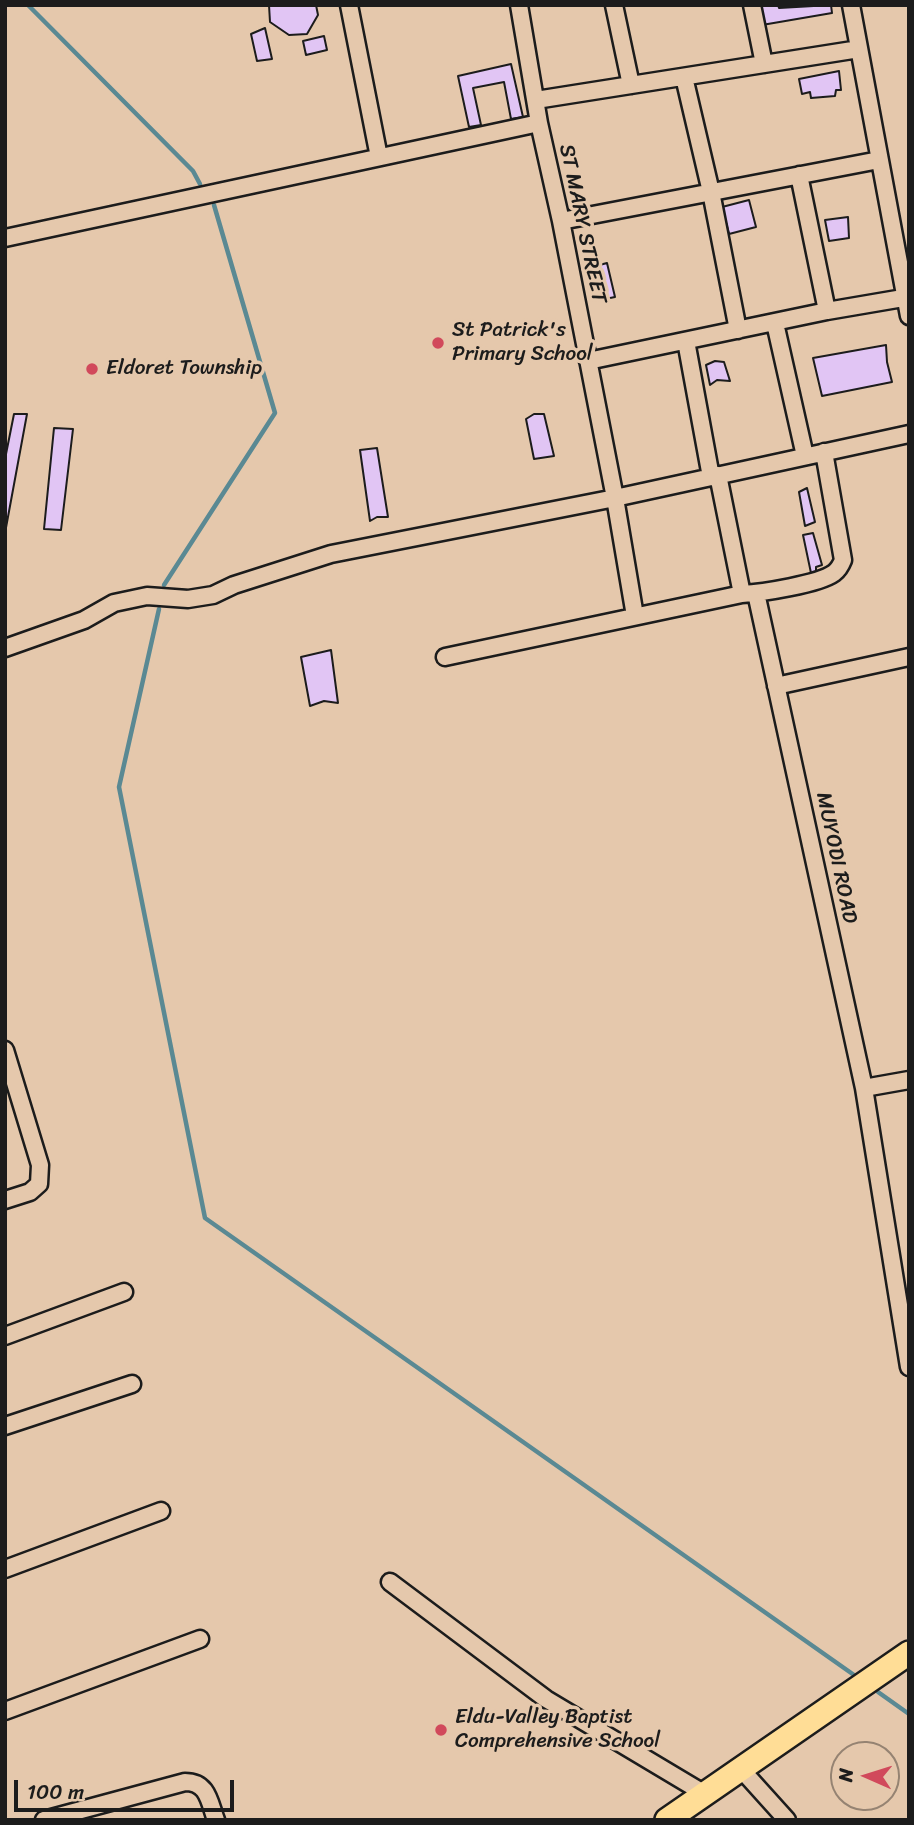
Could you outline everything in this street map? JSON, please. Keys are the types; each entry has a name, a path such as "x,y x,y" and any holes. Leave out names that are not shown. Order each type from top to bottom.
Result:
{"highway":[{"path":"667,1820 909,1653"}],"street":[{"path":"349,5 379,157"},
{"name":"ST MARY STREET","path":"519,5 539,123 615,498 635,616"},
{"path":"614,5 631,85"},
{"path":"752,5 764,64"},
{"path":"851,5 909,316"},
{"path":"536,100 859,50"},
{"path":"684,77 711,192 738,330"},
{"path":"5,238 539,123"},
{"path":"561,221 880,160"},
{"path":"799,175 827,311"},
{"path":"588,360 827,311 907,298"},
{"path":"775,323 804,456"},
{"name":"MUYODI ROAD","path":"686,341 714,476 776,686 864,1088 908,1367"},
{"path":"5,648 84,620 114,603 147,596 188,599 213,595 234,585 331,554 615,498 909,434"},
{"path":"445,657 823,578 836,572 843,560 824,452"},
{"path":"776,686 909,657"},
{"path":"5,1050 40,1166 39,1184 30,1192 5,1199"},
{"path":"864,1088 909,1080"},
{"path":"5,1336 124,1292"},
{"path":"5,1426 132,1384"},
{"path":"5,1569 161,1511"},
{"path":"390,1582 546,1699 705,1794"},
{"path":"5,1712 200,1639"},
{"path":"741,1769 787,1820"},
{"path":"44,1820 191,1782 204,1787 216,1820"}],"building":[{"path":"269,5 316,5 318,15 307,34 289,35 270,22"},
{"path":"759,5 778,5 779,8 831,5 832,13 762,25"},
{"path":"265,28 272,59 257,61 251,34"},
{"path":"324,36 327,50 306,55 303,41"},
{"path":"511,64 523,117 511,119 504,82 473,88 481,125 469,127 458,76"},
{"path":"839,71 841,90 836,90 835,96 811,98 810,92 802,94 799,79"},
{"path":"749,200 756,227 729,234 722,207"},
{"path":"848,217 849,238 829,241 825,220"},
{"path":"607,263 615,297 600,300 592,267"},
{"path":"886,345 892,382 822,396 813,358"},
{"path":"715,361 724,362 730,381 717,380 710,385 706,365"},
{"path":"14,414 27,414 5,533 5,459"},
{"path":"534,414 544,414 554,456 534,459 526,419"},
{"path":"54,428 73,429 61,530 44,529"},
{"path":"377,448 388,517 377,517 370,521 360,450"},
{"path":"807,488 815,522 805,526 799,492"},
{"path":"813,533 822,565 816,567 816,573 811,573 803,535"},
{"path":"331,650 338,703 324,701 310,706 301,657"}],"waterway":[{"path":"28,5 193,171 200,184"},
{"path":"164,585 275,413 214,205"},
{"path":"159,609 119,787 205,1218 854,1675"},
{"path":"878,1692 909,1714"}],"place":[{"name":"St Patrick's Primary School","path":"438,343"},
{"name":"Eldoret Township","path":"92,369"},
{"name":"Eldu-Valley Baptist Comprehensive School","path":"441,1730"}]}
